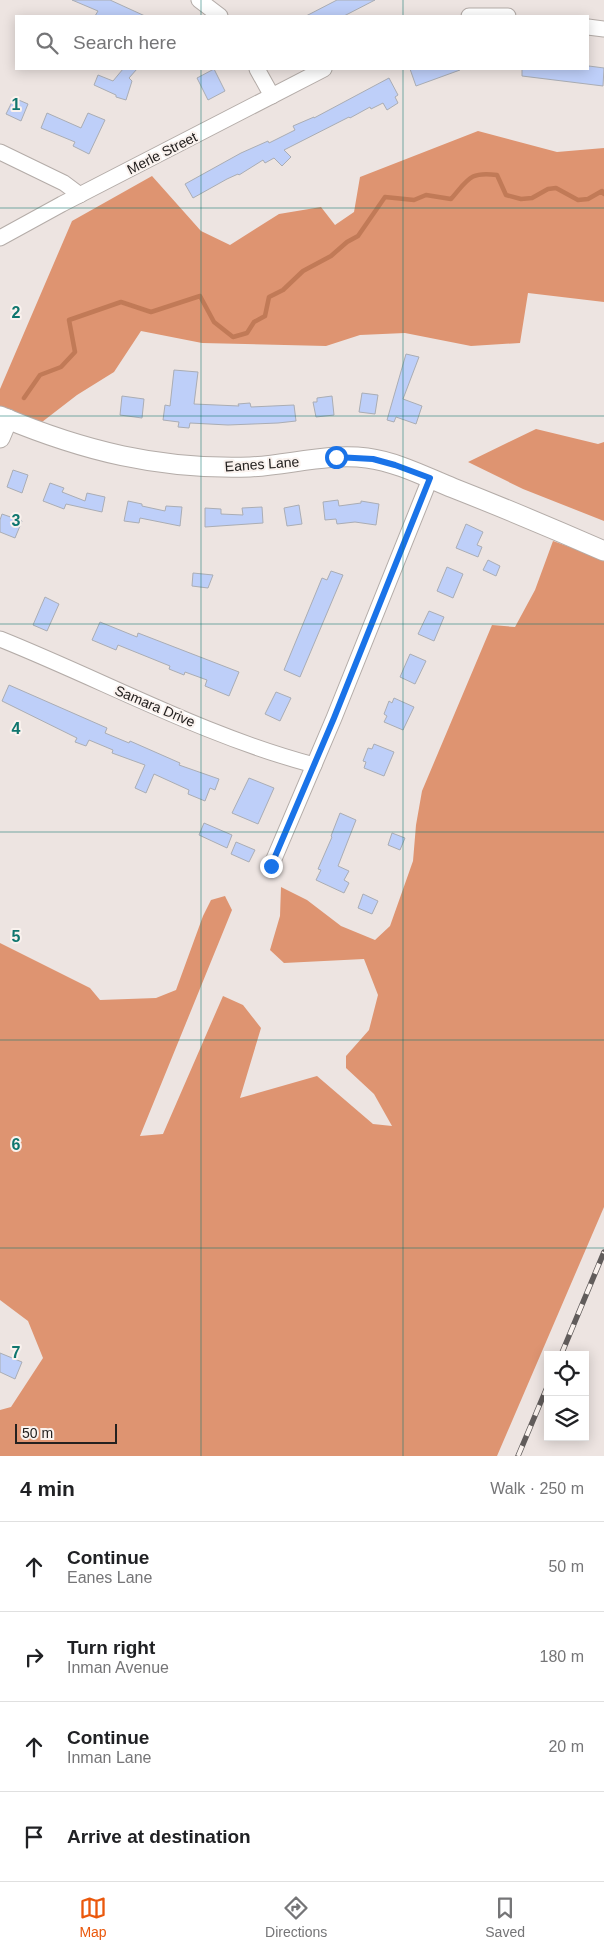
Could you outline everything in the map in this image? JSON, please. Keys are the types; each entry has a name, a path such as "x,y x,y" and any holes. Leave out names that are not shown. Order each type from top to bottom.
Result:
{"street":[{"path":"198,0 219,15"},
{"path":"589,27 604,29"},
{"path":"258,70 272,96"},
{"name":"Merle Street","path":"0,238 322,70"},
{"path":"0,152 71,187 80,195"},
{"path":"0,438 4,418"},
{"name":"Eanes Lane","path":"4,418 60,439 106,452 158,463 222,468 254,467 336,457 364,458 395,465 430,478 604,551"},
{"path":"271,866 430,478"},
{"name":"Samara Drive","path":"0,639 236,741 314,765"}],"shaded area":[{"path":"478,131 557,152 604,148 604,302 528,293 520,343 471,346 405,333 360,335 326,346 202,343 141,331 114,372 77,395 42,422 0,406 0,389 72,221 152,176 201,231 230,245 279,214 321,207 335,225 354,212 360,177"},
{"path":"536,429 598,444 604,442 604,521 523,489 468,462"},
{"path":"553,541 604,559 604,1207 497,1456 0,1456 0,1410 11,1407 43,1358 28,1321 0,1300 0,943 90,988 100,1000 156,998 176,990 203,916 211,900 225,896 232,910 140,1136 163,1134 223,996 243,1005 261,1028 240,1098 317,1076 373,1124 392,1126 374,1094 346,1068 346,1056 369,1030 378,995 364,959 284,963 270,950 280,916 281,887 307,900 341,926 375,940 390,926 413,861 416,825 422,791 492,625 515,627 535,590"}],"building":[{"path":"72,0 110,0 143,15 96,15 98,11"},
{"path":"337,0 375,0 346,15 308,15"},
{"path":"589,66 604,68 603,86 522,76 522,70 589,70"},
{"path":"122,70 136,70 129,78 132,81 126,100 116,97 116,95 94,85 98,75 113,81"},
{"path":"214,70 225,91 208,100 197,78"},
{"path":"410,70 460,70 416,86"},
{"path":"389,78 398,95 395,97 398,103 387,110 383,103 371,109 370,107 284,150 291,157 282,166 274,158 265,163 263,160 239,175 227,179 193,198 185,184 241,153 268,141 269,143 295,130 293,126 314,118"},
{"path":"14,98 28,104 21,121 6,114"},
{"path":"47,113 81,128 88,113 105,120 89,154 73,146 75,142 41,128"},
{"path":"406,354 419,357 403,399 422,406 416,424 396,417 394,422 387,420"},
{"path":"174,370 198,372 194,404 239,406 238,404 250,403 251,407 294,405 296,421 228,425 190,423 189,428 178,427 179,422 163,420 165,405 170,406"},
{"path":"362,393 378,395 375,414 359,412"},
{"path":"122,396 144,399 142,418 120,415"},
{"path":"332,396 334,415 316,417 313,402 317,402 317,398"},
{"path":"13,470 28,475 22,493 7,487"},
{"path":"50,483 64,488 62,492 85,501 87,493 105,497 102,512 66,504 64,509 43,501"},
{"path":"338,500 339,506 361,503 361,501 379,504 376,525 355,522 337,524 336,519 325,520 323,502"},
{"path":"128,501 165,511 166,506 182,507 180,526 140,518 139,523 124,521"},
{"path":"299,505 302,524 287,526 284,508"},
{"path":"262,507 263,523 205,527 205,508 221,509 221,514 243,515 242,508"},
{"path":"2,514 22,521 15,538 0,532"},
{"path":"466,524 483,532 477,545 482,547 478,557 456,548"},
{"path":"488,560 500,566 496,576 483,570"},
{"path":"447,567 463,574 453,598 437,591"},
{"path":"331,571 343,575 300,677 284,670 322,578 327,580"},
{"path":"193,573 213,575 208,588 192,586"},
{"path":"45,597 59,604 47,631 33,625"},
{"path":"429,611 444,617 434,641 418,634"},
{"path":"100,622 137,637 138,633 239,672 229,696 205,686 207,680 185,672 184,675 169,669 170,666 118,645 116,650 92,640"},
{"path":"410,654 426,661 415,684 400,677"},
{"path":"9,685 107,728 105,733 129,743 130,741 180,763 179,765 219,779 215,790 210,788 205,801 188,794 189,790 154,774 146,793 135,788 145,765 112,753 113,750 89,740 86,746 75,742 77,738 2,701"},
{"path":"276,692 291,698 280,721 265,714"},
{"path":"394,698 414,707 403,730 384,722 387,716 384,714 389,701 392,703"},
{"path":"374,744 394,752 384,776 364,768 366,762 363,761 368,748 372,749"},
{"path":"249,778 274,788 258,824 232,813"},
{"path":"340,813 356,820 338,866 349,871 344,880 349,883 344,893 316,880 321,870 318,869"},
{"path":"204,823 232,835 227,848 199,835"},
{"path":"392,833 405,838 400,850 388,845"},
{"path":"236,842 255,850 249,862 231,854"},
{"path":"363,894 378,901 372,914 358,908"},
{"path":"0,1353 22,1362 15,1379 0,1372"}],"waterway":[{"path":"24,398 40,375 61,367 75,352 69,320 121,302 151,312 200,296 214,322 233,337 247,333 254,322 265,316 269,297 283,290 303,271 331,256 347,242 358,236 385,197 414,200 426,195 451,199 470,178 480,174 497,175 506,195 521,199 532,198 548,189 556,188 578,200 588,199 602,191 604,194"}],"railway":[{"path":"563,1351 604,1252"},
{"path":"518,1456 544,1394"}],"route":[{"path":"271,866 334,718 430,478 373,459 336,457"}]}
